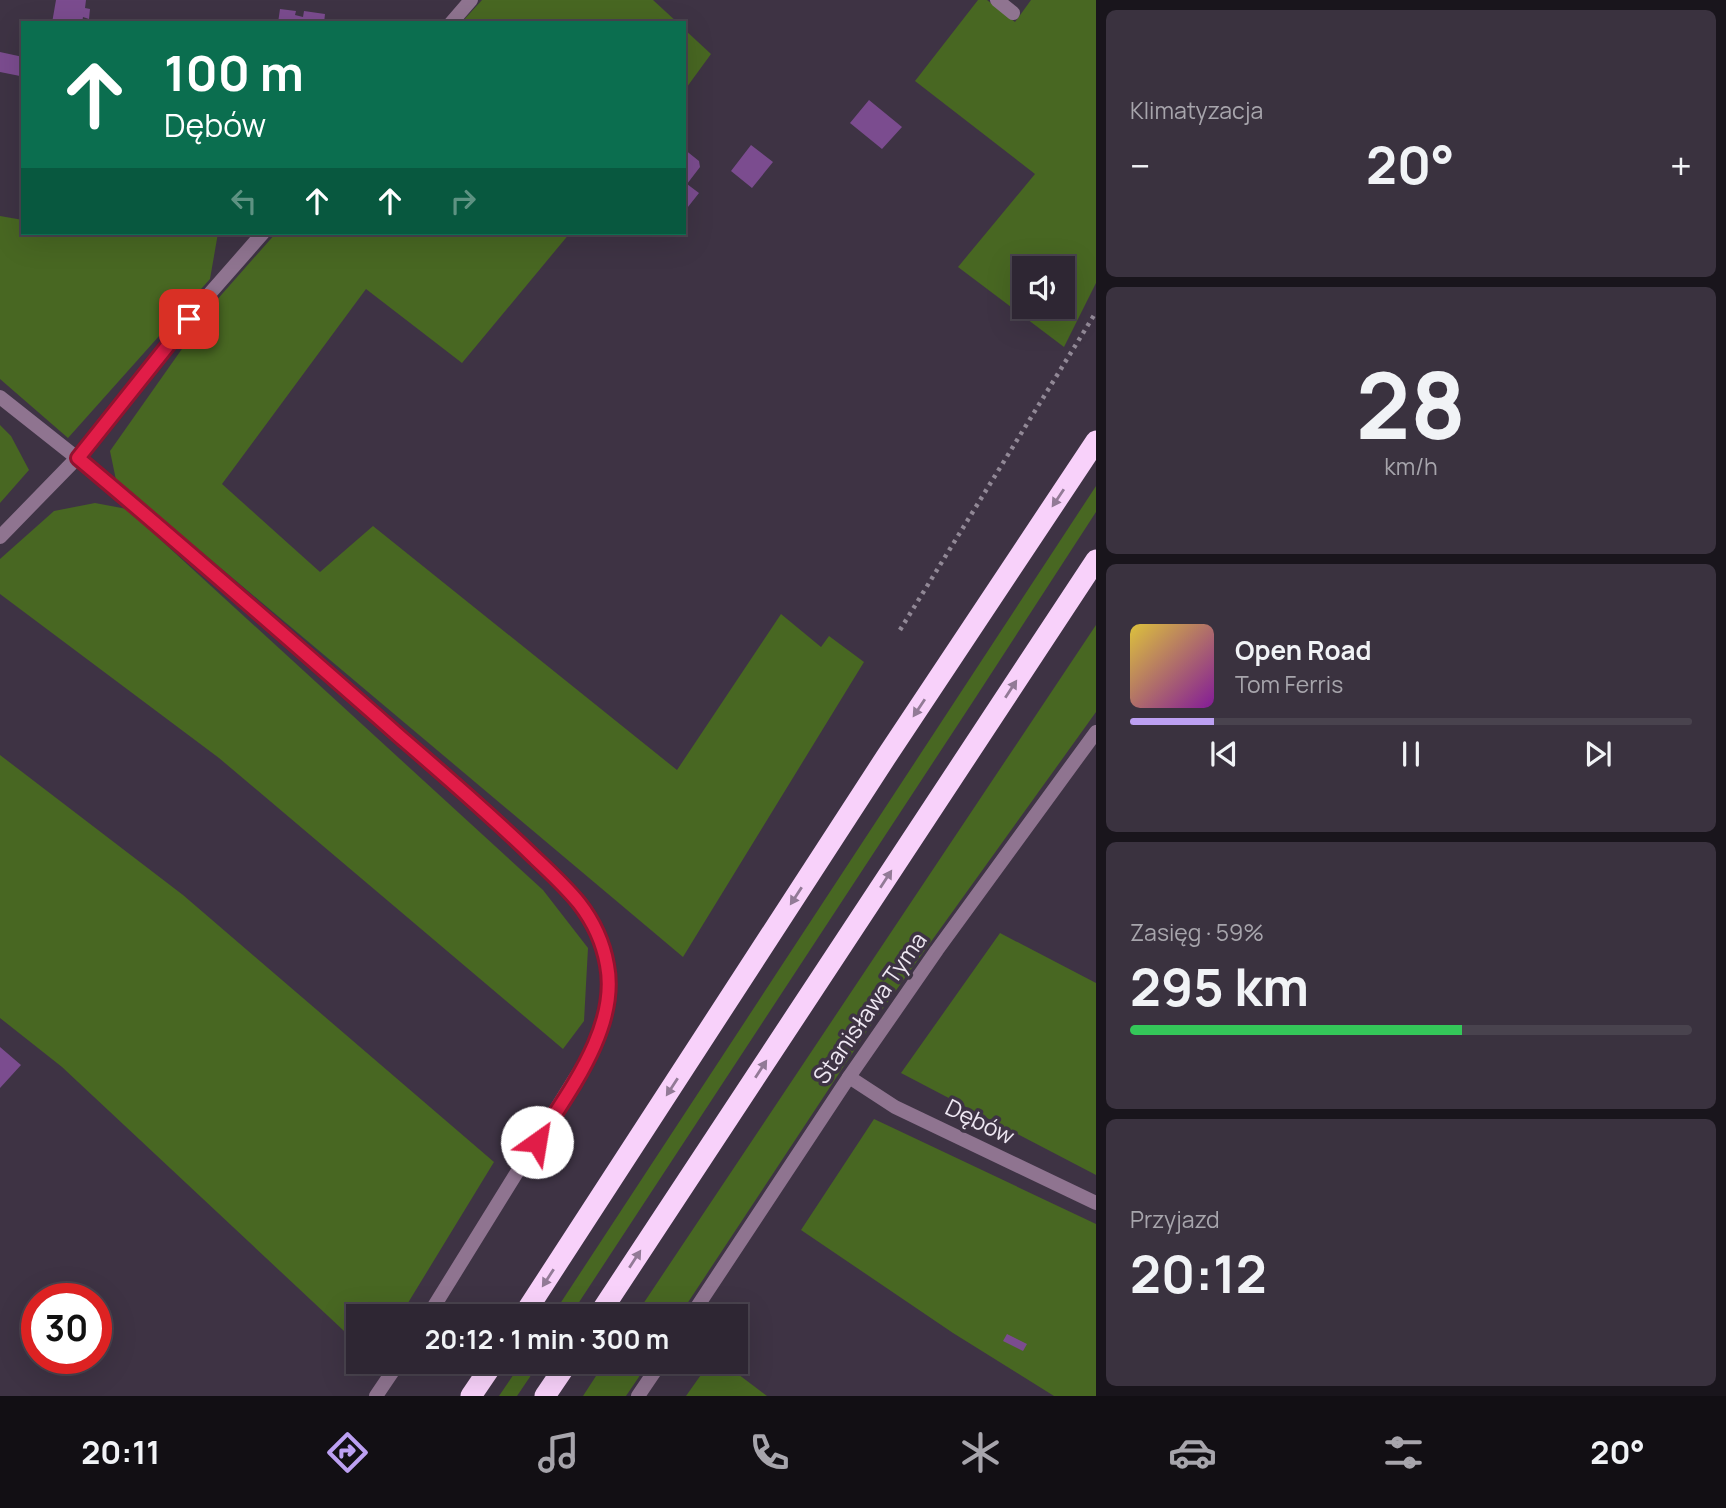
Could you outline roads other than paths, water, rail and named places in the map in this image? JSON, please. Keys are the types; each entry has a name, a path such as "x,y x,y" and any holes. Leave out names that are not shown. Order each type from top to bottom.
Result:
{"highway":[{"path":"531,1304 886,757 1096,441"},
{"path":"606,1304 1096,560"},
{"path":"471,1396 486,1374"},
{"path":"545,1396 560,1374"}],"street":[{"path":"452,21 471,0"},
{"path":"997,0 1013,13"},
{"path":"0,537 78,458 205,299 262,235"},
{"path":"0,397 153,520 498,822 561,883 592,923 603,946 608,967 605,1014 597,1038 577,1077 435,1304"},
{"name":"Stanisława Tyma","path":"699,1304 849,1077 945,939 1096,732"},
{"name":"Dębów","path":"849,1077 895,1107 1096,1203"},
{"path":"376,1396 391,1374"},
{"path":"638,1396 653,1374"}]}
